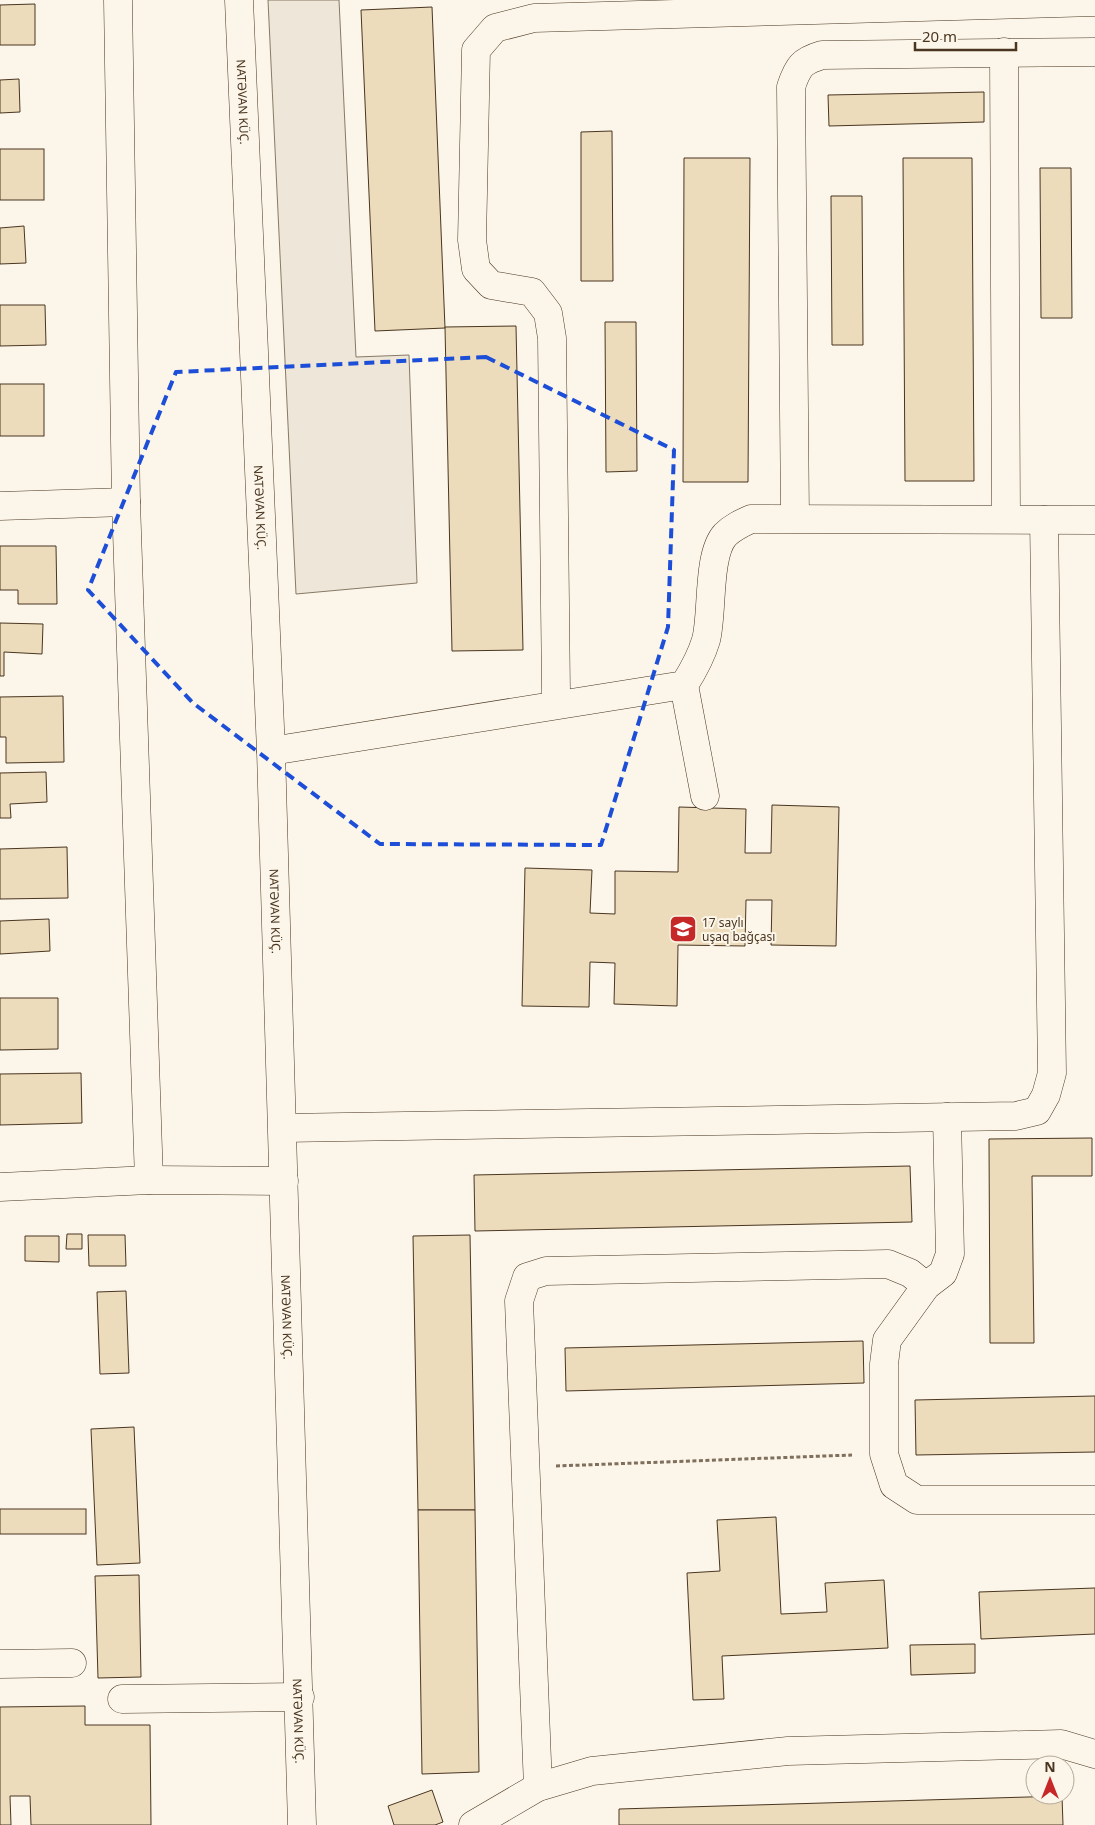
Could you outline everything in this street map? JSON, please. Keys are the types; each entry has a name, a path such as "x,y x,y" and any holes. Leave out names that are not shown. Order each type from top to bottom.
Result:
{"street":[{"path":"118,0 126,502 149,1180"},
{"name":"NATƏVAN KÜÇ.","path":"239,0 271,751 284,1128 302,1825"},
{"path":"556,693 552,338 548,313 532,292 491,285 476,269 472,240 476,50 496,28 534,18 1095,2"},
{"path":"1004,52 1006,519"},
{"path":"796,518 791,86 796,71 806,60 822,55 1095,52"},
{"path":"0,506 126,502"},
{"path":"705,796 684,686 696,668 706,640 718,550 724,536 736,526 751,519 796,518 1095,520"},
{"path":"284,1128 1016,1116 1037,1111 1046,1095 1052,1073 1044,520"},
{"path":"271,751 684,686"},
{"path":"947,1117 950,1254 943,1273 926,1286 887,1340 884,1364 884,1454 894,1485 917,1500 1095,1500"},
{"path":"0,1187 149,1180 284,1181"},
{"path":"538,1787 519,1301 526,1276 546,1271 888,1264 910,1273 926,1286"},
{"path":"0,1664 72,1663"},
{"path":"122,1699 300,1697"},
{"path":"472,1825 538,1787 592,1771 788,1751 1061,1744 1095,1754"}],"path":[{"path":"526,1467 884,1454"}],"highlighted area":[{"path":"486,357 674,450 668,627 601,845 380,844 193,703 88,590 176,372"}],"shaded area":[{"path":"268,0 339,0 356,357 409,355 417,583 296,594"}],"building":[{"path":"35,4 35,45 0,45 0,5"},
{"path":"432,7 445,328 375,331 361,10"},
{"path":"19,79 20,112 0,113 0,80"},
{"path":"984,92 984,122 829,126 828,95"},
{"path":"612,131 613,281 581,281 581,132"},
{"path":"0,149 44,149 44,200 0,200"},
{"path":"684,158 750,158 748,482 683,482"},
{"path":"903,158 972,158 974,481 905,481"},
{"path":"1040,168 1071,168 1072,318 1041,318"},
{"path":"831,196 862,196 863,345 832,345"},
{"path":"24,226 26,263 0,264 0,228"},
{"path":"0,305 45,305 46,345 0,346"},
{"path":"605,322 636,322 637,471 606,472"},
{"path":"516,326 523,650 452,651 445,327"},
{"path":"0,384 44,384 44,436 0,436"},
{"path":"0,546 56,546 57,604 18,604 18,590 0,590"},
{"path":"0,623 43,624 42,654 4,652 4,676 0,676"},
{"path":"63,696 64,762 6,763 6,737 0,737 0,697"},
{"path":"46,772 47,802 10,804 11,818 0,818 0,773"},
{"path":"772,805 839,807 836,946 771,945 772,900 746,900 745,946 678,945 677,1006 614,1004 615,963 590,962 589,1007 522,1006 525,868 592,870 590,913 615,914 615,871 678,872 679,807 746,809 745,853 771,853"},
{"path":"67,847 68,898 0,899 0,849"},
{"path":"49,919 50,951 0,954 0,921"},
{"path":"0,998 58,998 58,1049 0,1050"},
{"path":"81,1073 82,1123 0,1125 0,1074"},
{"path":"1092,1138 1092,1176 1032,1176 1034,1343 990,1343 989,1139"},
{"path":"910,1166 912,1222 475,1231 474,1175"},
{"path":"67,1234 82,1234 82,1249 66,1249"},
{"path":"88,1235 125,1235 126,1266 89,1266"},
{"path":"470,1235 475,1510 418,1510 413,1236"},
{"path":"25,1236 59,1236 59,1262 25,1261"},
{"path":"126,1291 129,1373 100,1374 97,1292"},
{"path":"863,1341 864,1383 566,1391 565,1348"},
{"path":"1095,1396 1095,1452 916,1455 915,1400"},
{"path":"134,1427 140,1563 97,1565 91,1429"},
{"path":"0,1509 86,1509 86,1534 0,1534"},
{"path":"418,1510 475,1510 479,1772 422,1774"},
{"path":"776,1517 781,1614 827,1612 825,1583 884,1580 888,1648 722,1656 724,1699 693,1700 687,1573 720,1571 717,1520"},
{"path":"139,1575 141,1677 98,1678 95,1576"},
{"path":"1095,1588 1095,1634 981,1639 979,1592"},
{"path":"975,1644 975,1673 911,1675 910,1645"},
{"path":"85,1706 85,1725 150,1725 151,1825 31,1825 30,1796 10,1796 11,1825 0,1825 0,1707"},
{"path":"432,1790 443,1822 435,1825 394,1825 388,1806"},
{"path":"1025,1797 1025,1805 1062,1805 1063,1825 619,1825 619,1809"}],"place":[{"name":"17 saylı uşaq bağçası","path":"683,929"}]}
